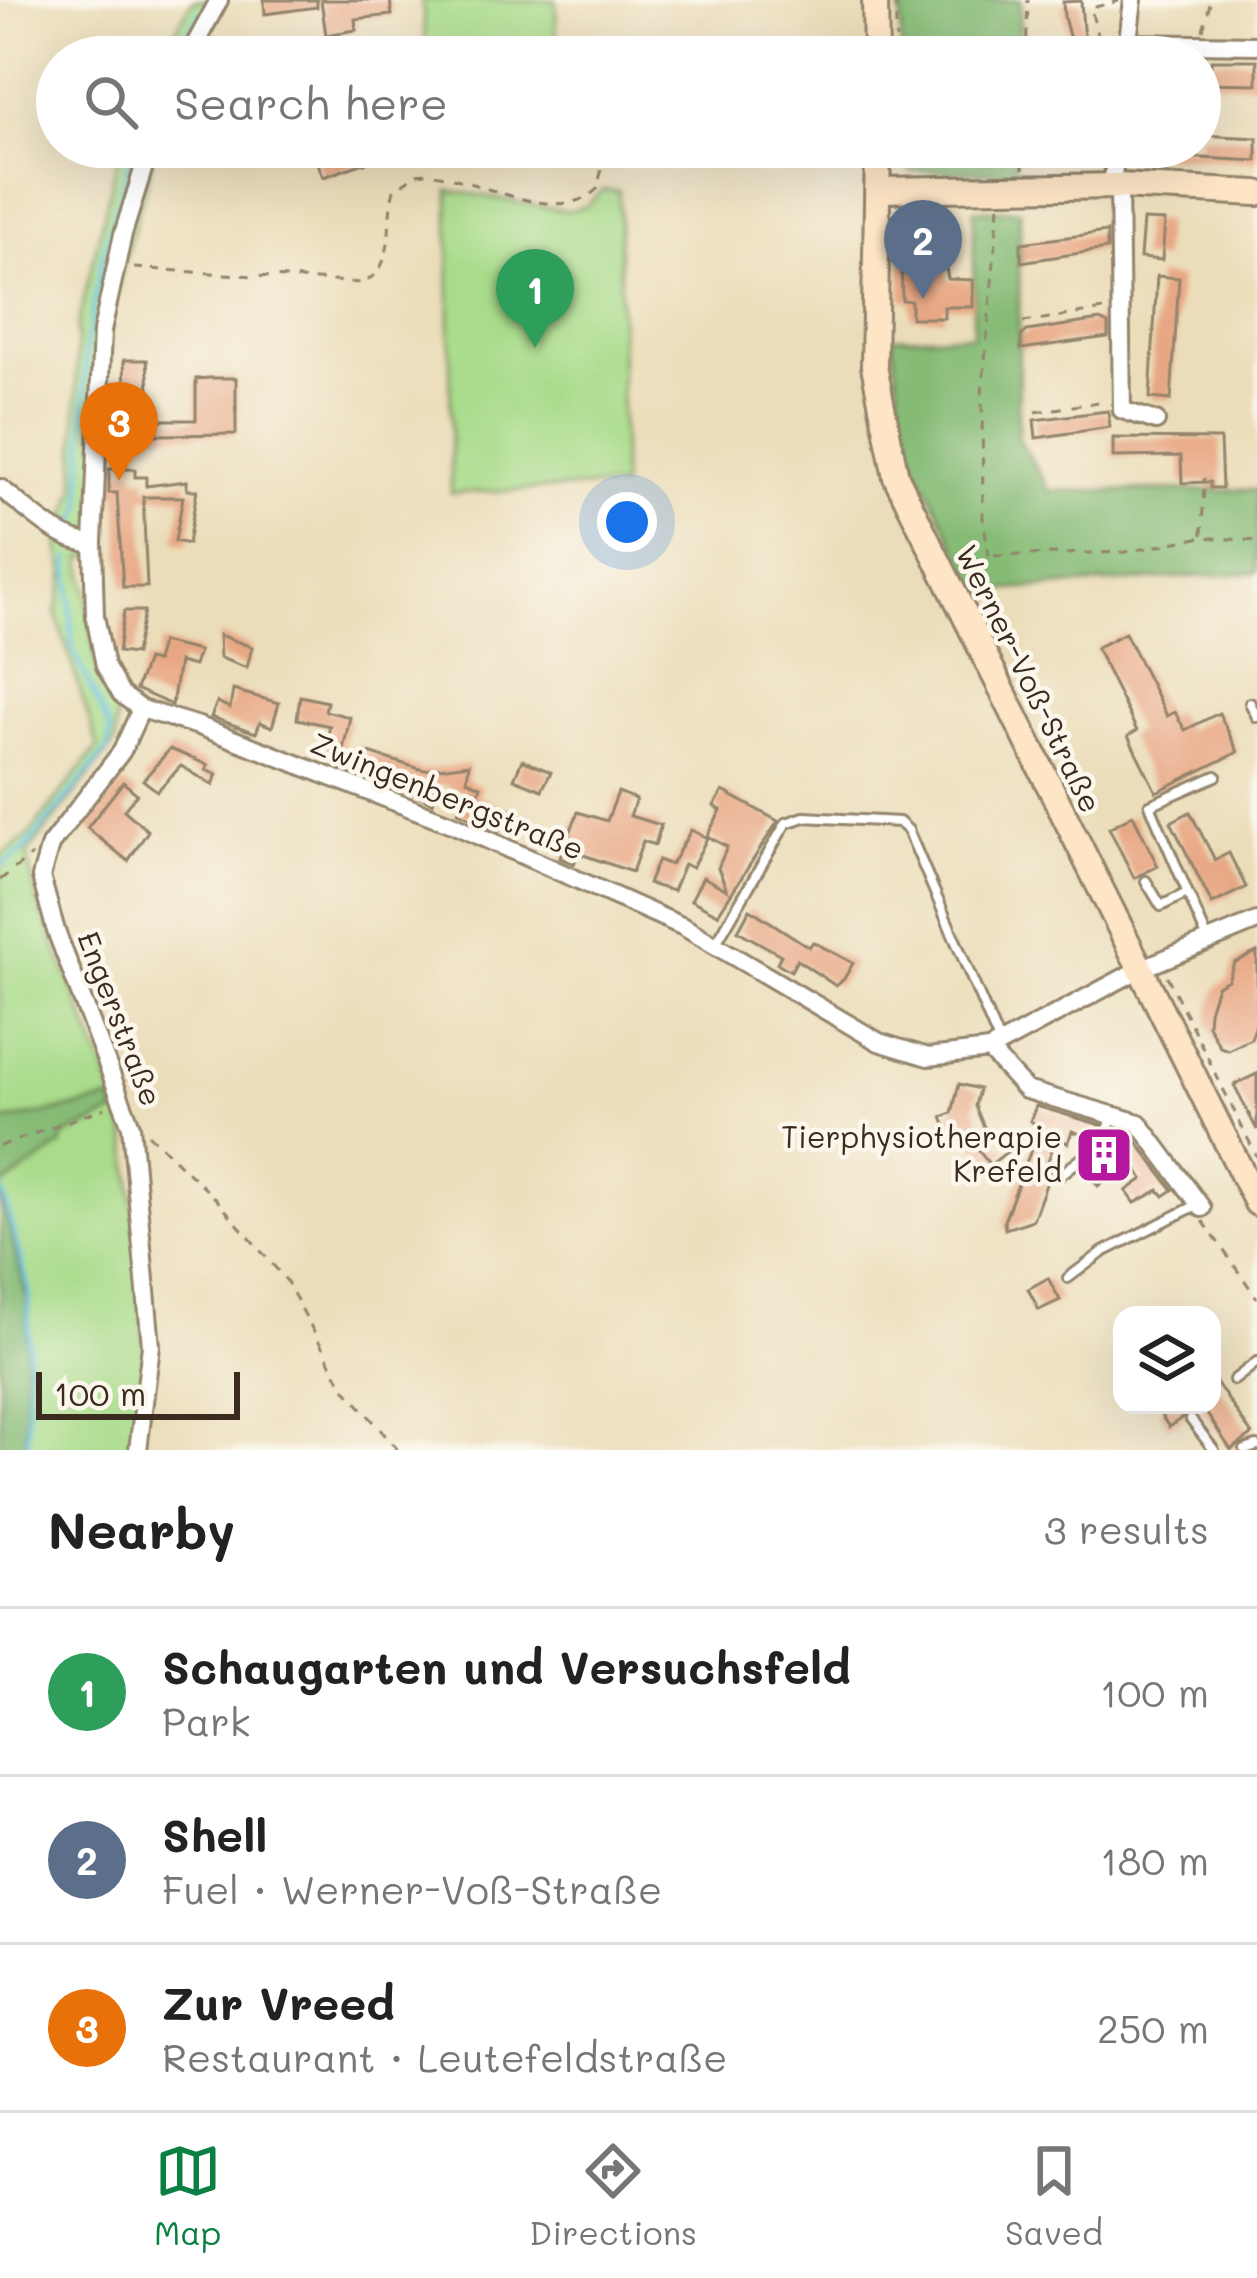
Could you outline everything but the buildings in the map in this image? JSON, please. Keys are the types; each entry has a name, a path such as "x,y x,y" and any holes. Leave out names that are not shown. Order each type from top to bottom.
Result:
{"main road":[{"path":"875,0 876,36"},
{"name":"Werner-Voß-Straße","path":"879,168 873,324 878,398 896,477 1149,965 1257,1203"},
{"path":"880,190 1115,182 1257,193"}],"street":[{"path":"199,36 219,0"},
{"path":"1129,36 1133,0"},
{"path":"1221,44 1257,44"},
{"path":"50,845 122,751 141,710 122,694 105,666 95,616 93,543 102,331 114,266 144,168"},
{"path":"1115,168 1122,410 1156,421"},
{"path":"0,488 79,543 93,543"},
{"name":"Zwingenbergstraße","path":"141,710 200,726 452,824 715,945 879,1042 928,1057 994,1047 1149,965 1257,921"},
{"name":"Engerstraße","path":"50,845 41,877 44,897 131,1126 151,1346 137,1450"},
{"path":"994,1047 1026,1090 1139,1123 1160,1144 1201,1206"}],"lane":[{"path":"1250,703 1257,717"},
{"path":"1208,940 1150,805 1216,776"},
{"path":"715,945 786,823 804,817 899,822 908,830 994,1047"},
{"path":"1146,880 1161,906 1187,893"},
{"path":"1059,1176 1104,1142 1114,1113"},
{"path":"1068,1278 1110,1247 1201,1206"},
{"path":"1234,1380 1257,1362"},
{"path":"1191,1420 1214,1450"},
{"path":"1245,1450 1257,1446"}],"path":[{"path":"896,0 896,36"},
{"path":"1027,36 1028,0"},
{"path":"1097,36 1091,8 1123,0"},
{"path":"1202,36 1211,0"},
{"path":"114,266 362,283 375,276 386,260 394,190 423,172 496,194 579,202 600,183 603,168"},
{"path":"1094,168 1115,182"},
{"path":"989,556 983,518 982,394 1000,189"},
{"path":"1023,322 1121,308"},
{"path":"1036,412 1122,399"},
{"path":"1202,537 1204,478"},
{"path":"946,581 989,556 1126,552 1202,537 1257,541"},
{"path":"0,880 43,845 50,845"},
{"path":"1149,965 1257,1157"},
{"path":"0,1146 124,1101"},
{"path":"131,1126 140,1126 216,1199 286,1280 343,1386 398,1450"},
{"path":"1201,1206 1202,1220 1257,1298"}],"green space":[{"path":"193,0 226,0 208,36 172,36"},
{"path":"422,0 556,0 556,36 425,36"},
{"path":"901,0 1021,0 1020,36 901,36"},
{"path":"115,168 150,168 110,314 102,554 82,558 97,666 117,705 115,743 27,854 36,897 116,1097 128,1144 146,1354 133,1450 25,1450 27,1299 0,1188 60,1146 64,1136 116,1113 111,1100 0,1122 0,856 27,837 98,747 56,614 65,574 58,541 76,489 77,328"},
{"path":"908,168 1015,168 1015,173"},
{"path":"449,190 568,211 586,206 603,190 619,191 622,486 451,493"},
{"path":"974,210 1020,210 1018,438 1050,491 1257,490 1257,572 978,592 906,444 892,337 973,335"},
{"path":"112,1100 117,1112 64,1136 60,1146 0,1188 0,1122"},
{"path":"0,1193 27,1299 25,1450 0,1450"}],"waterway":[{"path":"187,36 201,11"},
{"path":"74,525 82,509 86,347 103,254 128,168"},
{"path":"0,866 22,852 108,749 110,730 72,647 69,559"},
{"path":"0,1184 29,1289 27,1450"}],"place":[{"name":"Shell","path":"923,299"},
{"name":"Schaugarten und Versuchsfeld","path":"535,348"},
{"name":"Zur Vreed","path":"119,481"},
{"name":"Tierphysiotherapie Krefeld","path":"1104,1155"}]}
